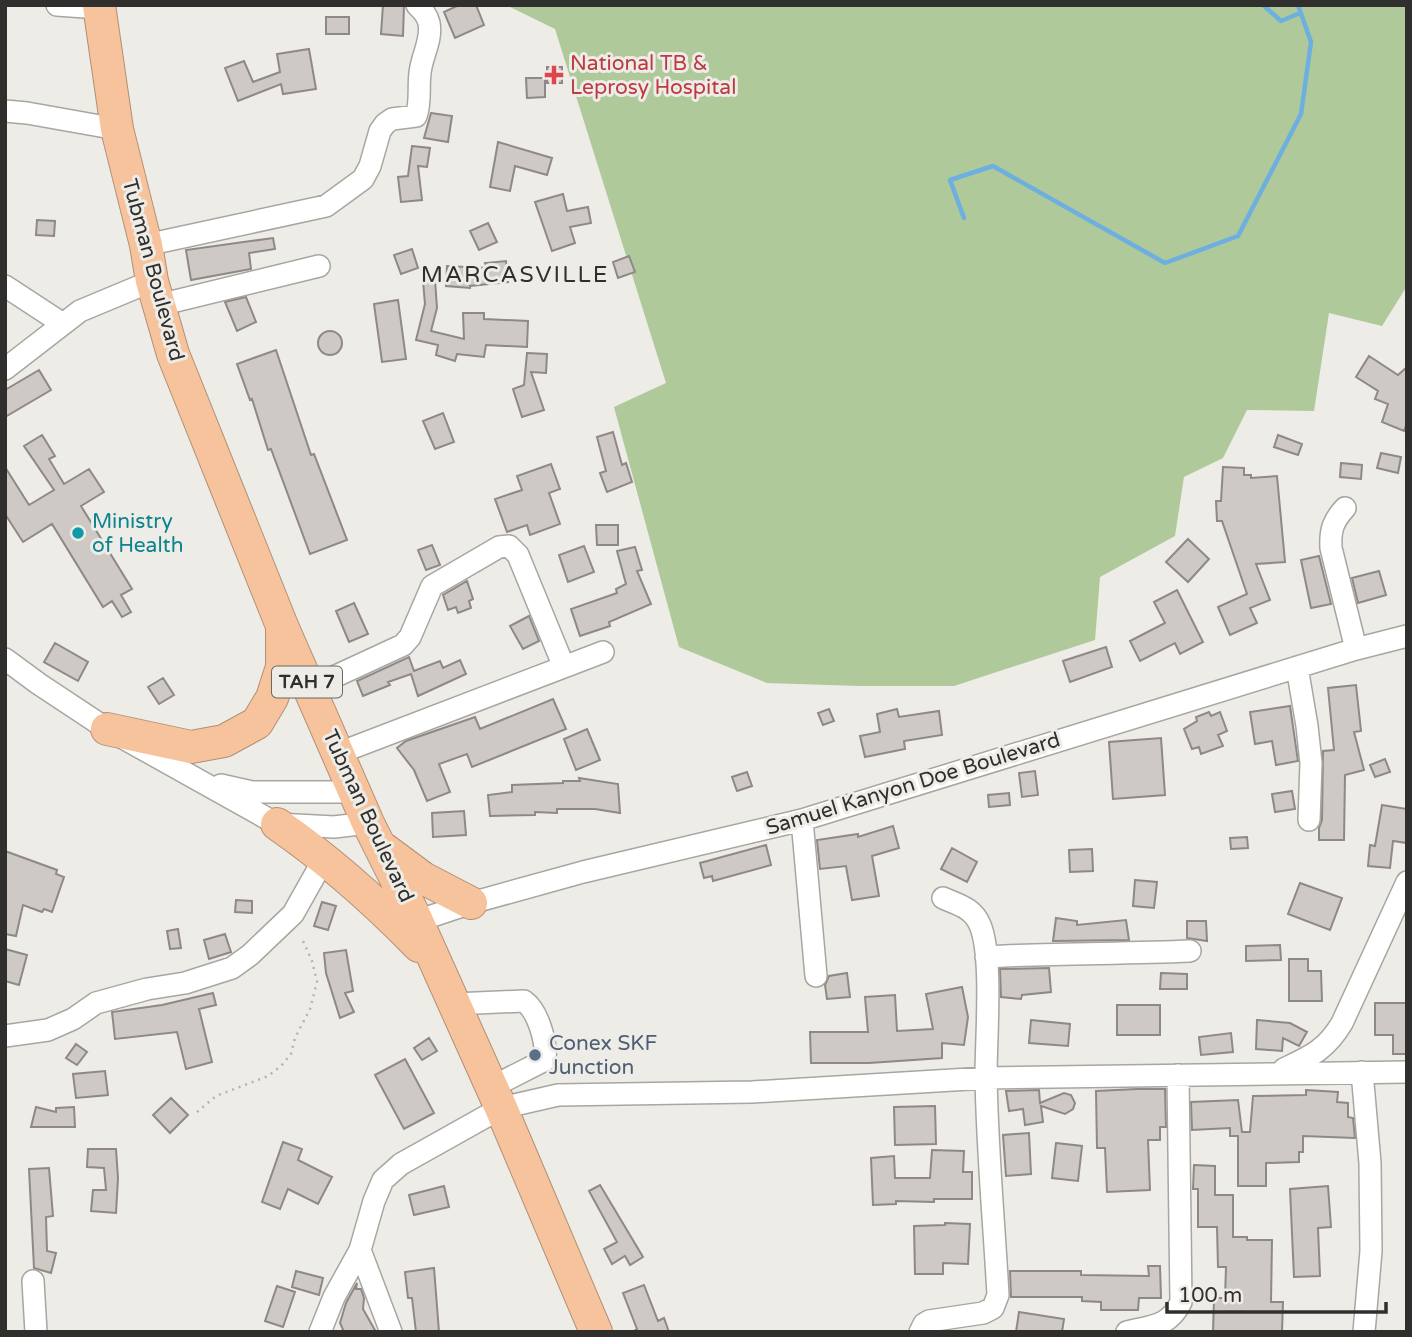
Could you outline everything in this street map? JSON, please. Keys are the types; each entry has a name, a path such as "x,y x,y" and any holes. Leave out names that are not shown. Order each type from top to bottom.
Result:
{"highway":[{"name":"Tubman Boulevard","path":"99,7 117,129 155,293 173,354 282,626 373,834 417,921 496,1098 596,1332"},
{"path":"107,729 191,747 224,741 257,723 272,698 282,667 282,626"},
{"path":"277,824 372,900 435,963"},
{"path":"373,834 423,878 471,903"}],"street":[{"path":"57,5 99,7"},
{"path":"146,245 326,206 353,188 363,179 370,166 373,149 385,124 392,119 416,116 420,105 420,68 430,36 425,13 417,5"},
{"path":"5,111 117,129"},
{"path":"5,369 80,311 155,293 319,266"},
{"path":"5,286 63,324"},
{"path":"1345,508 1335,519 1330,531 1331,548 1356,649"},
{"path":"310,688 402,645 410,637 432,586 499,547 509,546 518,555 564,667"},
{"name":"Samuel Kanyon Doe Boulevard","path":"417,921 471,903 583,873 802,820 1356,649 1407,636"},
{"path":"339,753 603,652"},
{"path":"7,664 107,729 277,824 334,827 373,834"},
{"path":"1297,667 1311,763 1308,820"},
{"path":"195,778 252,792 355,792"},
{"path":"802,820 816,976"},
{"path":"5,1036 48,1030 73,1019 96,1003 147,989 185,983 232,968 250,955 293,914 324,859"},
{"path":"1276,1073 1317,1053 1332,1040 1407,882"},
{"path":"920,1332 929,1321 983,1313 993,1308 998,1295 986,1078 984,936 969,909 943,898"},
{"path":"986,957 1049,953 1078,955 1190,951"},
{"path":"320,1332 334,1297 360,1250 383,1180 401,1164 496,1098 545,1060 547,1050 532,1007 524,1001 454,1004"},
{"path":"1362,1072 1370,1163 1371,1251 1364,1332"},
{"path":"496,1098 752,1092 986,1078 1407,1072"},
{"path":"1127,1332 1145,1330 1164,1322 1176,1312 1181,1302 1178,1075"},
{"path":"360,1250 391,1332"},
{"path":"33,1281 36,1332"}],"path":[{"path":"197,1112 216,1096 268,1076 291,1054 295,1038 310,1009 317,982 303,941"}],"green space":[{"path":"506,5 1407,5 1407,286 1382,326 1329,313 1314,411 1247,410 1223,458 1184,477 1175,536 1100,577 1095,640 954,686 767,683 679,647 614,407 666,383 555,29"}],"building":[{"path":"383,5 404,5 403,36 381,34"},
{"path":"459,5 476,5 484,25 455,38 444,12"},
{"path":"326,17 349,17 349,34 326,34"},
{"path":"309,49 316,89 283,94 281,84 238,101 225,68 244,61 253,82 280,72 277,54"},
{"name":"National TB & Leprosy Hospital","path":"547,67 562,67 562,83 547,83"},
{"path":"526,78 545,78 545,97 527,98"},
{"path":"431,113 452,116 448,142 424,138"},
{"path":"498,142 552,158 547,175 515,166 510,191 490,187"},
{"path":"412,146 430,148 427,167 418,166 422,200 401,202 398,177 408,176"},
{"path":"563,194 567,211 588,207 591,223 570,227 575,243 552,251 535,202"},
{"path":"37,220 55,221 54,236 36,235"},
{"path":"488,223 497,242 479,250 470,231"},
{"path":"273,238 275,249 249,253 251,269 191,280 186,250"},
{"path":"412,249 418,268 401,274 394,255"},
{"path":"629,256 635,272 618,278 613,262"},
{"path":"506,261 508,282 470,288 446,286 447,266 487,268 485,263"},
{"path":"435,280 437,308 431,331 464,339 463,313 484,313 484,319 528,321 527,347 486,345 484,357 457,354 455,361 436,355 438,345 416,340 425,304 423,281"},
{"path":"246,297 256,322 237,331 225,302"},
{"path":"398,300 406,359 382,362 374,304"},
{"path":"330,331 341,338 342,343 335,354 330,355 319,348 318,343 325,332"},
{"path":"276,350 311,455 314,454 347,540 310,554 237,364"},
{"path":"527,353 547,354 546,373 531,372 544,410 522,417 513,389 524,385"},
{"path":"1369,356 1398,375 1407,367 1407,424 1404,431 1382,422 1388,404 1375,399 1378,391 1356,377"},
{"path":"39,370 51,390 5,417 5,390"},
{"path":"443,413 454,442 435,449 423,421"},
{"path":"613,432 622,465 626,463 632,482 607,492 600,473 606,471 597,437"},
{"name":"Ministry of Health","path":"42,435 55,456 49,459 64,484 89,469 104,492 81,506 132,589 121,595 131,612 122,617 112,601 103,607 52,524 23,542 5,514 5,467 29,505 54,490 24,446"},
{"path":"1278,435 1302,444 1298,455 1274,447"},
{"path":"1381,453 1401,457 1398,473 1377,468"},
{"path":"1341,463 1362,465 1361,479 1340,477"},
{"path":"551,464 560,489 549,493 560,524 530,535 527,525 507,532 495,499 522,490 517,476"},
{"path":"1223,467 1244,468 1244,475 1251,475 1251,478 1277,476 1285,562 1256,564 1270,600 1250,608 1257,623 1230,635 1218,607 1247,594 1222,521 1217,521 1216,501 1221,501"},
{"path":"596,525 618,525 618,545 597,545"},
{"path":"1188,539 1209,559 1188,582 1166,562"},
{"path":"432,545 440,565 426,570 418,550"},
{"path":"584,546 594,572 568,582 559,555"},
{"path":"635,547 642,570 637,571 651,604 609,622 610,626 580,636 571,609 617,593 616,589 626,584 617,551"},
{"path":"1319,556 1331,604 1311,608 1301,560"},
{"path":"1379,571 1386,595 1358,603 1352,578"},
{"path":"467,581 473,599 469,601 471,608 458,613 456,607 448,610 443,595"},
{"path":"1177,590 1203,642 1180,654 1175,643 1140,661 1130,641 1165,623 1154,602"},
{"path":"354,603 368,634 349,642 336,611"},
{"path":"529,616 539,641 523,649 510,626"},
{"path":"55,643 88,662 78,681 44,662"},
{"path":"1106,647 1112,667 1070,682 1063,661"},
{"path":"409,657 414,671 440,661 443,668 460,660 466,674 418,696 411,674 388,682 390,685 363,696 357,681"},
{"path":"163,678 174,695 159,704 148,687"},
{"path":"1356,685 1361,731 1354,732 1364,770 1345,775 1344,840 1319,840 1323,751 1334,750 1328,688"},
{"path":"553,699 566,729 472,767 467,754 439,764 450,792 427,801 414,770 397,748 406,741 475,717 480,729"},
{"path":"1290,706 1298,761 1276,765 1272,741 1255,744 1250,712"},
{"path":"829,709 834,721 823,725 818,713"},
{"path":"897,709 899,717 939,711 942,735 904,741 905,749 865,757 860,736 880,732 877,714"},
{"path":"1209,712 1211,716 1220,712 1227,731 1218,735 1223,746 1201,754 1199,747 1192,749 1184,729 1197,721 1196,717"},
{"path":"587,729 600,760 576,770 564,739"},
{"path":"1161,738 1165,795 1113,799 1109,742"},
{"path":"1385,759 1390,772 1375,777 1370,765"},
{"path":"1035,771 1038,795 1022,797 1019,773"},
{"path":"747,772 752,786 737,791 732,777"},
{"path":"579,778 618,784 620,813 595,809 557,809 557,813 490,816 488,795 512,792 512,785 563,783 580,781"},
{"path":"1292,791 1295,809 1275,812 1272,794"},
{"path":"1009,793 1010,805 989,807 988,795"},
{"path":"1382,805 1407,809 1407,843 1393,841 1390,868 1368,866 1370,845 1375,846"},
{"path":"464,811 466,835 433,837 432,813"},
{"path":"893,826 899,848 872,856 879,896 852,900 846,866 820,869 817,840 858,834 858,837"},
{"path":"1247,837 1248,848 1231,849 1230,838"},
{"path":"766,845 771,865 713,881 712,876 704,878 700,863"},
{"path":"952,848 977,862 967,882 941,869"},
{"path":"1092,849 1093,871 1070,872 1069,850"},
{"path":"5,851 57,870 56,874 64,877 52,912 44,909 42,912 23,905 16,936 5,934"},
{"path":"1135,880 1157,882 1154,908 1133,906"},
{"path":"1300,883 1342,898 1330,930 1288,914"},
{"path":"236,900 252,901 252,913 235,912"},
{"path":"322,902 336,906 328,930 314,926"},
{"path":"1056,918 1077,921 1077,925 1126,920 1129,940 1053,941"},
{"path":"1187,921 1206,921 1207,941 1187,938"},
{"path":"178,929 181,948 170,949 167,931"},
{"path":"225,934 231,952 209,959 204,940"},
{"path":"1280,945 1281,960 1246,961 1246,946"},
{"path":"5,949 27,955 19,985 5,981"},
{"path":"346,950 353,991 345,993 354,1012 340,1018 326,973 324,953"},
{"path":"1289,959 1308,959 1308,971 1321,971 1322,1001 1289,1001"},
{"path":"1049,968 1051,992 1022,995 1021,999 1001,997 1000,969"},
{"path":"847,973 850,997 827,999 825,985 829,976"},
{"path":"1161,973 1187,974 1187,989 1160,989"},
{"path":"962,987 968,1017 964,1045 942,1043 942,1058 869,1063 811,1063 810,1032 868,1032 865,997 895,995 897,1031 933,1029 926,994"},
{"path":"213,993 216,1005 199,1009 212,1062 186,1069 177,1032 115,1039 112,1012 162,1005"},
{"path":"1375,1003 1407,1003 1407,1054 1393,1054 1393,1035 1375,1035"},
{"path":"1117,1005 1160,1005 1160,1035 1117,1035"},
{"path":"1031,1020 1070,1024 1068,1046 1029,1043"},
{"path":"1257,1020 1290,1023 1307,1032 1299,1046 1283,1038 1282,1051 1256,1049"},
{"path":"1231,1033 1233,1052 1201,1055 1199,1037"},
{"path":"429,1038 437,1051 422,1060 414,1048"},
{"path":"76,1044 87,1052 77,1065 66,1058"},
{"path":"405,1059 434,1113 404,1129 375,1075"},
{"path":"105,1071 108,1095 76,1098 73,1074"},
{"path":"1165,1089 1166,1127 1160,1127 1160,1140 1148,1140 1150,1190 1107,1192 1105,1148 1097,1148 1096,1091"},
{"path":"1039,1090 1040,1103 1064,1093 1071,1095 1075,1103 1073,1109 1065,1114 1041,1106 1043,1122 1025,1125 1023,1109 1009,1111 1006,1091"},
{"path":"1306,1090 1338,1092 1337,1102 1348,1103 1348,1117 1353,1118 1355,1138 1303,1136 1303,1152 1299,1152 1299,1162 1266,1163 1266,1186 1238,1186 1238,1136 1230,1136 1230,1128 1192,1130 1191,1102 1238,1100 1242,1132 1250,1132 1253,1096 1306,1095"},
{"path":"171,1098 188,1115 170,1133 153,1115"},
{"path":"935,1106 936,1144 895,1145 894,1107"},
{"path":"36,1107 56,1112 56,1108 74,1107 75,1127 31,1127"},
{"path":"1029,1133 1031,1174 1006,1176 1003,1135"},
{"path":"283,1142 302,1149 298,1160 332,1177 318,1204 288,1189 280,1209 262,1202"},
{"path":"1056,1143 1082,1146 1078,1181 1052,1178"},
{"path":"88,1149 116,1149 116,1213 91,1211 93,1190 106,1190 104,1168 87,1167"},
{"path":"932,1150 964,1151 963,1172 972,1172 972,1199 896,1201 896,1204 873,1205 871,1158 894,1156 895,1178 930,1178"},
{"path":"1194,1165 1215,1166 1215,1195 1233,1195 1233,1237 1272,1240 1271,1302 1283,1302 1282,1332 1213,1332 1214,1298 1225,1298 1226,1267 1218,1267 1217,1227 1198,1227 1198,1189 1193,1189"},
{"path":"49,1168 53,1216 46,1217 47,1251 56,1253 51,1273 34,1268 29,1169"},
{"path":"600,1185 643,1257 630,1265 625,1256 612,1264 604,1249 617,1242 589,1191"},
{"path":"444,1186 449,1207 414,1215 409,1195"},
{"path":"1328,1186 1331,1227 1318,1228 1320,1276 1294,1277 1290,1189"},
{"path":"970,1224 968,1264 943,1263 943,1274 915,1274 914,1226"},
{"path":"1148,1266 1160,1266 1161,1298 1139,1298 1138,1310 1101,1310 1101,1302 1082,1301 1082,1297 1011,1297 1010,1271 1081,1271 1081,1275 1149,1276"},
{"path":"434,1268 439,1332 416,1332 412,1298 408,1298 405,1272"},
{"path":"296,1271 323,1278 319,1295 292,1287"},
{"path":"357,1283 356,1289 361,1289 364,1298 363,1309 376,1332 344,1332 340,1323 346,1303"},
{"path":"644,1285 658,1321 664,1318 669,1332 632,1332 637,1329 623,1293"},
{"path":"277,1286 295,1292 283,1327 265,1321"},
{"path":"1019,1312 1064,1319 1062,1332 1016,1332"}],"waterway":[{"path":"1263,5 1281,21 1300,13"},
{"path":"964,218 950,180 993,166 1165,263 1238,236 1301,114 1311,42 1298,5"}],"place":[{"name":"National TB & Leprosy Hospital","path":"554,75"},
{"name":"Ministry of Health","path":"78,533"},
{"name":"Conex SKF Junction","path":"535,1055"}],"district":[{"name":"MARCASVILLE","path":"515,275"}]}
